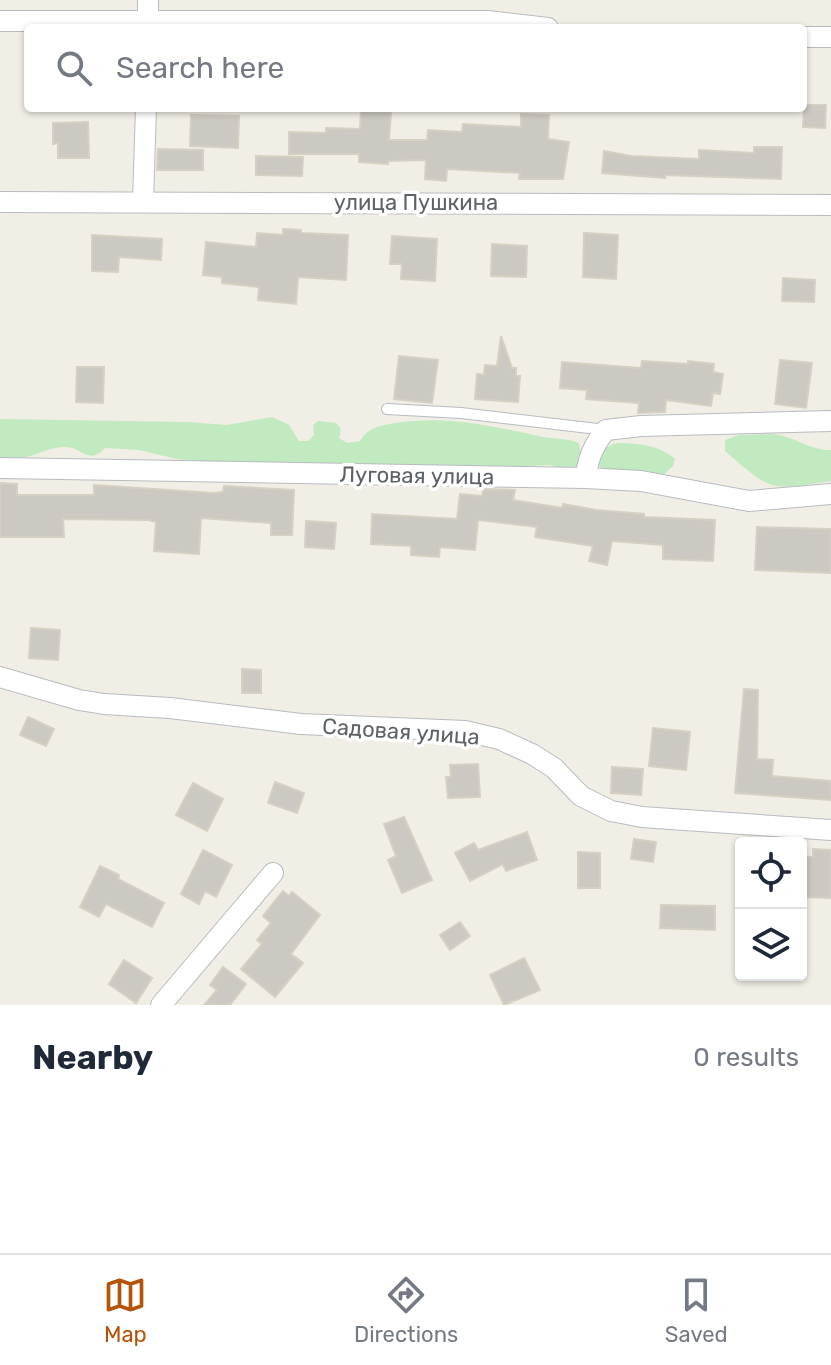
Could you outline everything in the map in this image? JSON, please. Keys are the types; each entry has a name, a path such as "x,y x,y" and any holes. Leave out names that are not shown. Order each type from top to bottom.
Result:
{"street":[{"path":"148,0 148,24"},
{"path":"0,21 111,24"},
{"path":"233,24 488,21 514,24"},
{"path":"807,37 831,37"},
{"path":"143,201 146,112"},
{"name":"улица Пушкина","path":"0,202 831,205"},
{"path":"586,478 586,466 592,450 606,430 641,426 831,421"},
{"name":"Луговая улица","path":"0,468 586,478 641,481 749,501 831,494"},
{"name":"Садовая улица","path":"0,677 67,697 104,704 170,708 301,724 474,733 499,739 532,754 554,768 581,796 611,811 642,817 831,830"},
{"path":"161,1005 273,873"}],"lane":[{"path":"387,409 461,413 606,430"}],"green space":[{"path":"272,417 289,425 299,441 308,441 314,435 313,425 318,421 336,423 341,429 339,438 347,443 360,441 371,430 385,425 434,420 566,439 579,443 581,455 577,466 564,469 551,465 494,468 222,463 105,448 90,456 65,447 23,458 0,457 0,419 227,425"},
{"path":"774,434 831,450 831,481 783,487 773,485 753,475 725,451 725,440 739,435"},
{"path":"616,443 655,448 675,459 673,466 662,476 605,472 596,463 602,449"}],"building":[{"path":"807,105 826,105 825,128 803,127"},
{"path":"361,112 391,112 389,140 427,140 428,130 462,132 463,124 521,127 521,114 549,115 548,139 569,142 563,179 519,179 520,173 447,169 446,181 425,179 426,160 388,161 388,164 359,162 359,154 289,154 289,132 326,133 326,128 360,129"},
{"path":"191,115 239,116 238,148 190,146"},
{"path":"88,122 89,158 58,158 58,143 53,144 53,123"},
{"path":"754,147 782,147 781,179 665,175 665,178 602,173 604,151 631,156 699,159 699,150 754,153"},
{"path":"158,149 203,150 203,170 157,170"},
{"path":"256,156 303,157 302,176 256,175"},
{"path":"283,229 348,235 346,280 298,277 296,304 258,300 259,287 222,283 222,277 203,275 206,242 256,247 257,233 283,235"},
{"path":"584,233 618,235 616,279 583,277"},
{"path":"92,235 162,239 161,260 119,257 118,272 92,271"},
{"path":"392,236 437,239 435,281 401,279 402,264 390,264"},
{"path":"492,244 527,246 526,277 491,276"},
{"path":"783,278 815,280 814,302 782,301"},
{"path":"501,336 512,368 516,368 516,376 520,376 518,402 475,399 477,374 484,375 485,365 497,366"},
{"path":"399,356 438,360 432,403 394,399"},
{"path":"780,360 812,363 806,408 775,404"},
{"path":"642,361 714,364 713,372 723,374 720,394 713,393 711,406 666,400 665,412 638,413 639,403 586,399 587,390 560,388 562,362 641,368"},
{"path":"77,367 104,367 103,403 76,402"},
{"path":"0,483 17,484 17,495 94,495 94,485 214,493 223,492 224,486 294,490 292,535 271,535 271,523 201,518 199,554 154,551 156,522 148,520 63,519 64,537 0,537"},
{"path":"483,489 515,490 513,500 562,508 563,504 644,514 644,517 715,520 713,561 663,559 663,545 612,541 607,565 589,561 593,546 535,537 537,527 478,520 475,550 440,547 439,557 411,555 411,546 371,544 372,514 457,519 460,494 482,496"},
{"path":"306,521 336,523 334,549 305,547"},
{"path":"757,527 831,529 831,573 755,570"},
{"path":"31,628 60,630 58,660 29,658"},
{"path":"242,669 261,670 261,693 242,693"},
{"path":"744,689 758,690 757,759 773,760 772,776 831,781 831,800 735,793"},
{"path":"28,717 54,729 46,746 20,735"},
{"path":"653,728 690,732 686,770 649,766"},
{"path":"478,764 480,797 448,798 446,777 451,777 450,765"},
{"path":"612,767 643,769 641,795 611,793"},
{"path":"275,782 304,793 297,813 268,803"},
{"path":"193,783 223,799 207,831 176,815"},
{"path":"404,817 432,880 402,893 388,860 396,856 384,824"},
{"path":"527,832 537,860 506,871 503,864 470,881 455,853 474,843 478,850"},
{"path":"634,839 656,842 653,862 631,859"},
{"path":"813,849 831,850 831,898 807,897 807,857 813,857"},
{"path":"203,850 232,865 216,897 205,891 199,904 181,894"},
{"path":"578,852 600,853 600,888 578,888"},
{"path":"100,866 164,903 152,927 106,904 99,917 80,907"},
{"path":"283,891 289,896 292,892 320,915 291,954 303,963 275,997 241,969 262,944 257,940 271,923 263,916"},
{"path":"661,905 715,906 715,930 660,928"},
{"path":"460,922 470,936 450,950 440,935"},
{"path":"524,958 540,990 504,1005 490,975"},
{"path":"124,960 152,978 136,1003 109,984"},
{"path":"223,967 246,984 230,1005 204,1005 217,990 210,985"}]}
